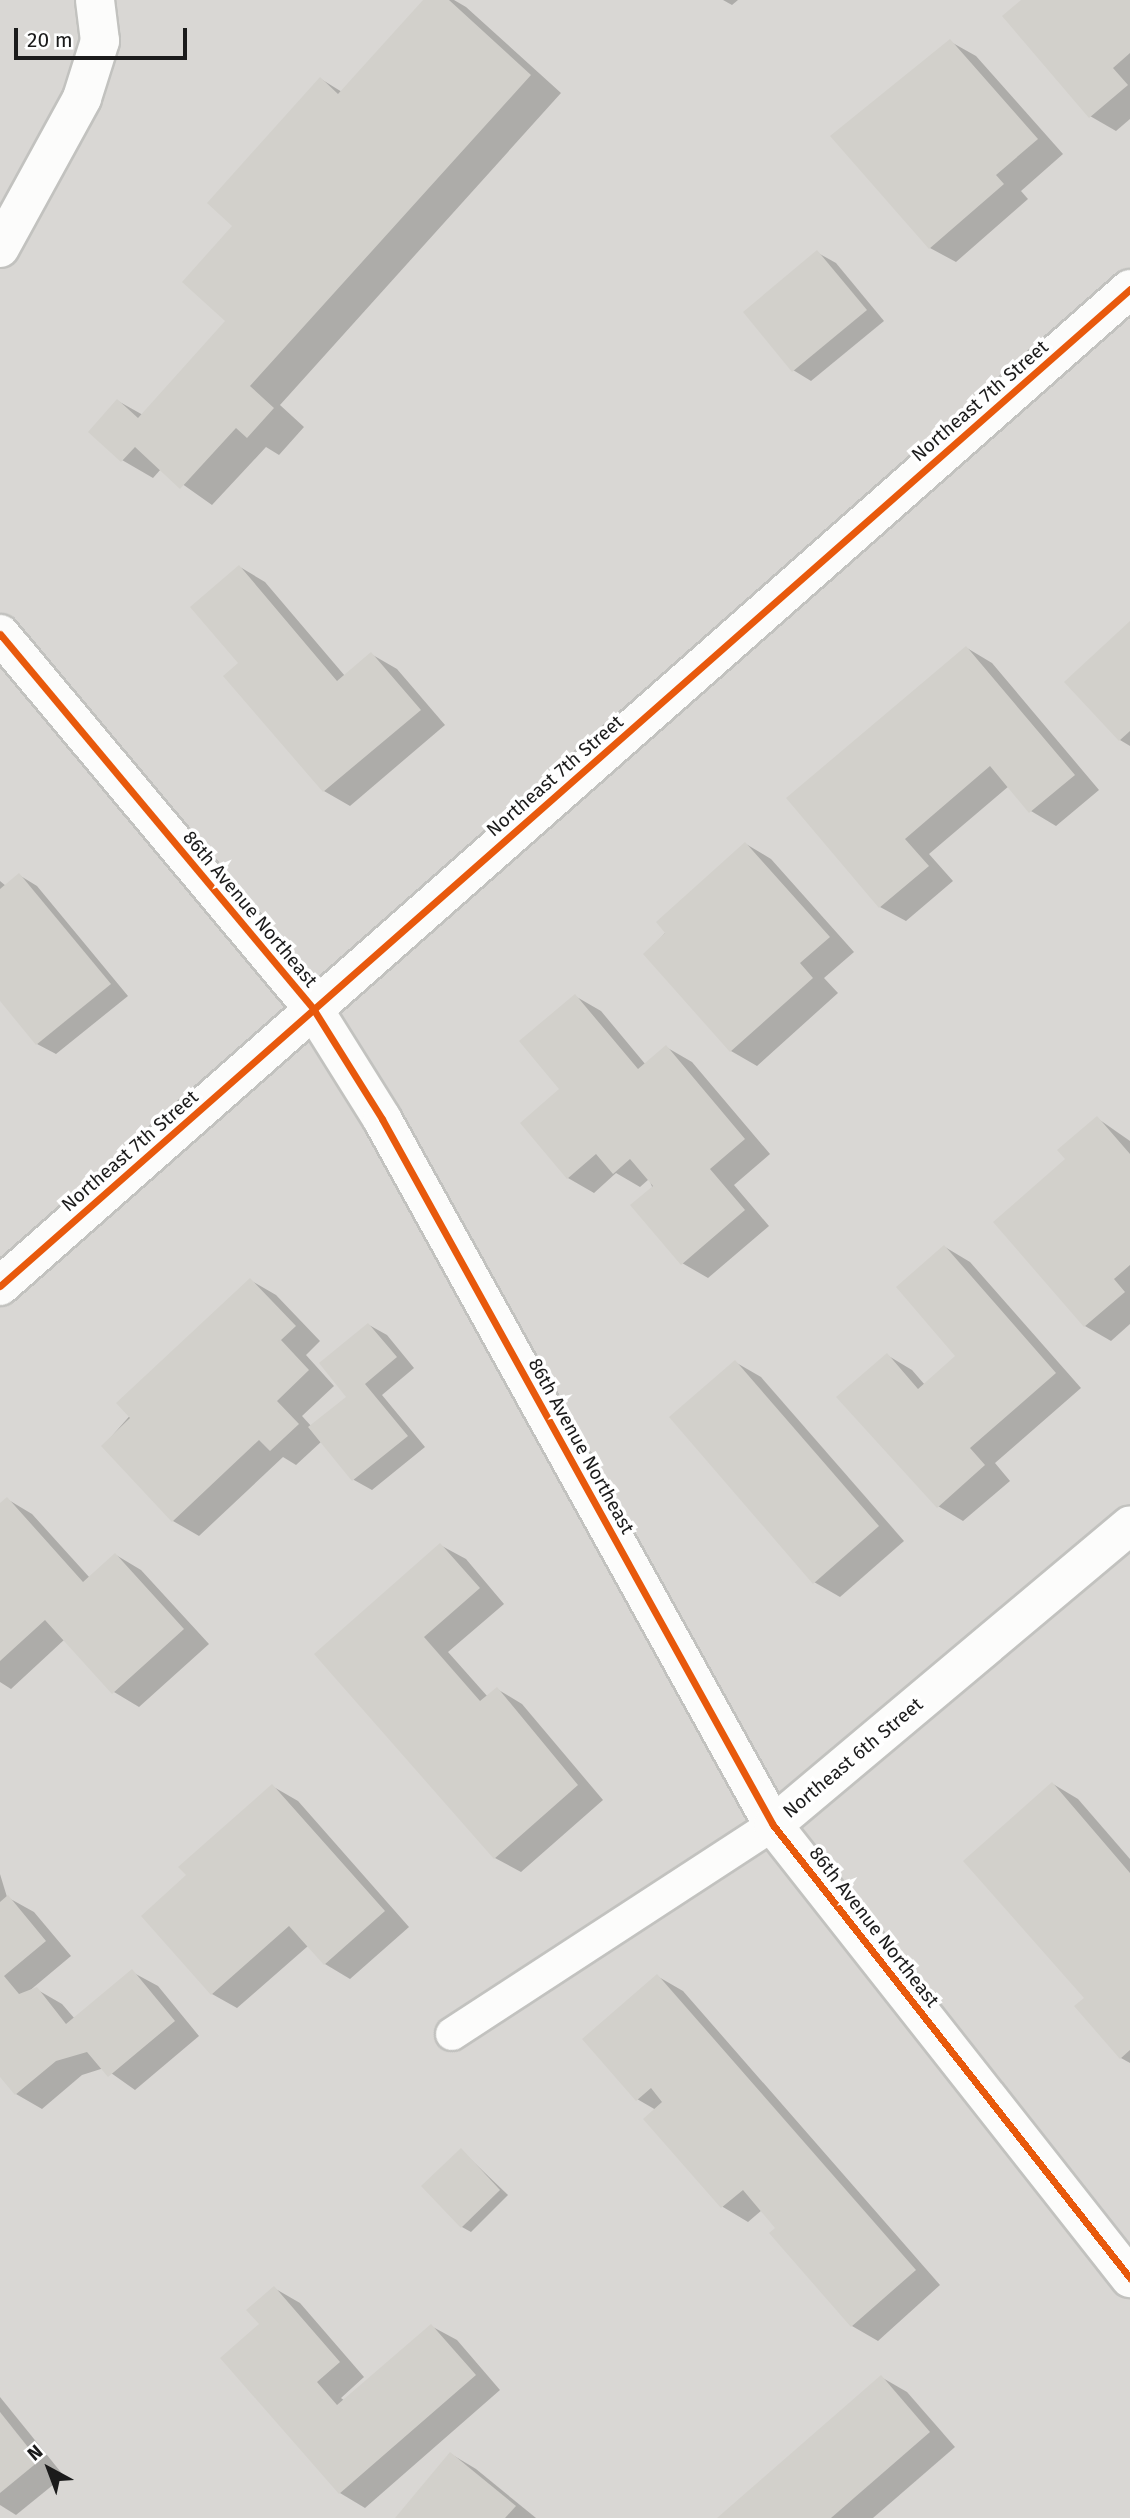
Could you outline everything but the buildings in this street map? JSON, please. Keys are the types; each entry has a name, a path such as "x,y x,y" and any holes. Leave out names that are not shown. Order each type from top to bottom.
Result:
{"street":[{"path":"0,248 82,98 100,41 95,0"},
{"name":"Northeast 7th Street","path":"0,1286 1130,289"},
{"name":"86th Avenue Northeast","path":"0,634 314,1010 382,1119 773,1825 1130,2278"},
{"name":"Northeast 6th Street","path":"773,1825 1130,1525"}],"lane":[{"name":"Northeast 6th Street","path":"452,2034 773,1825"}],"shaded area":[{"path":"0,0 1130,0 1130,2518 0,2518"}],"cycle path":[{"path":"0,1286 1130,289"},
{"path":"0,634 314,1010 382,1119 773,1825 1130,2278"}]}
